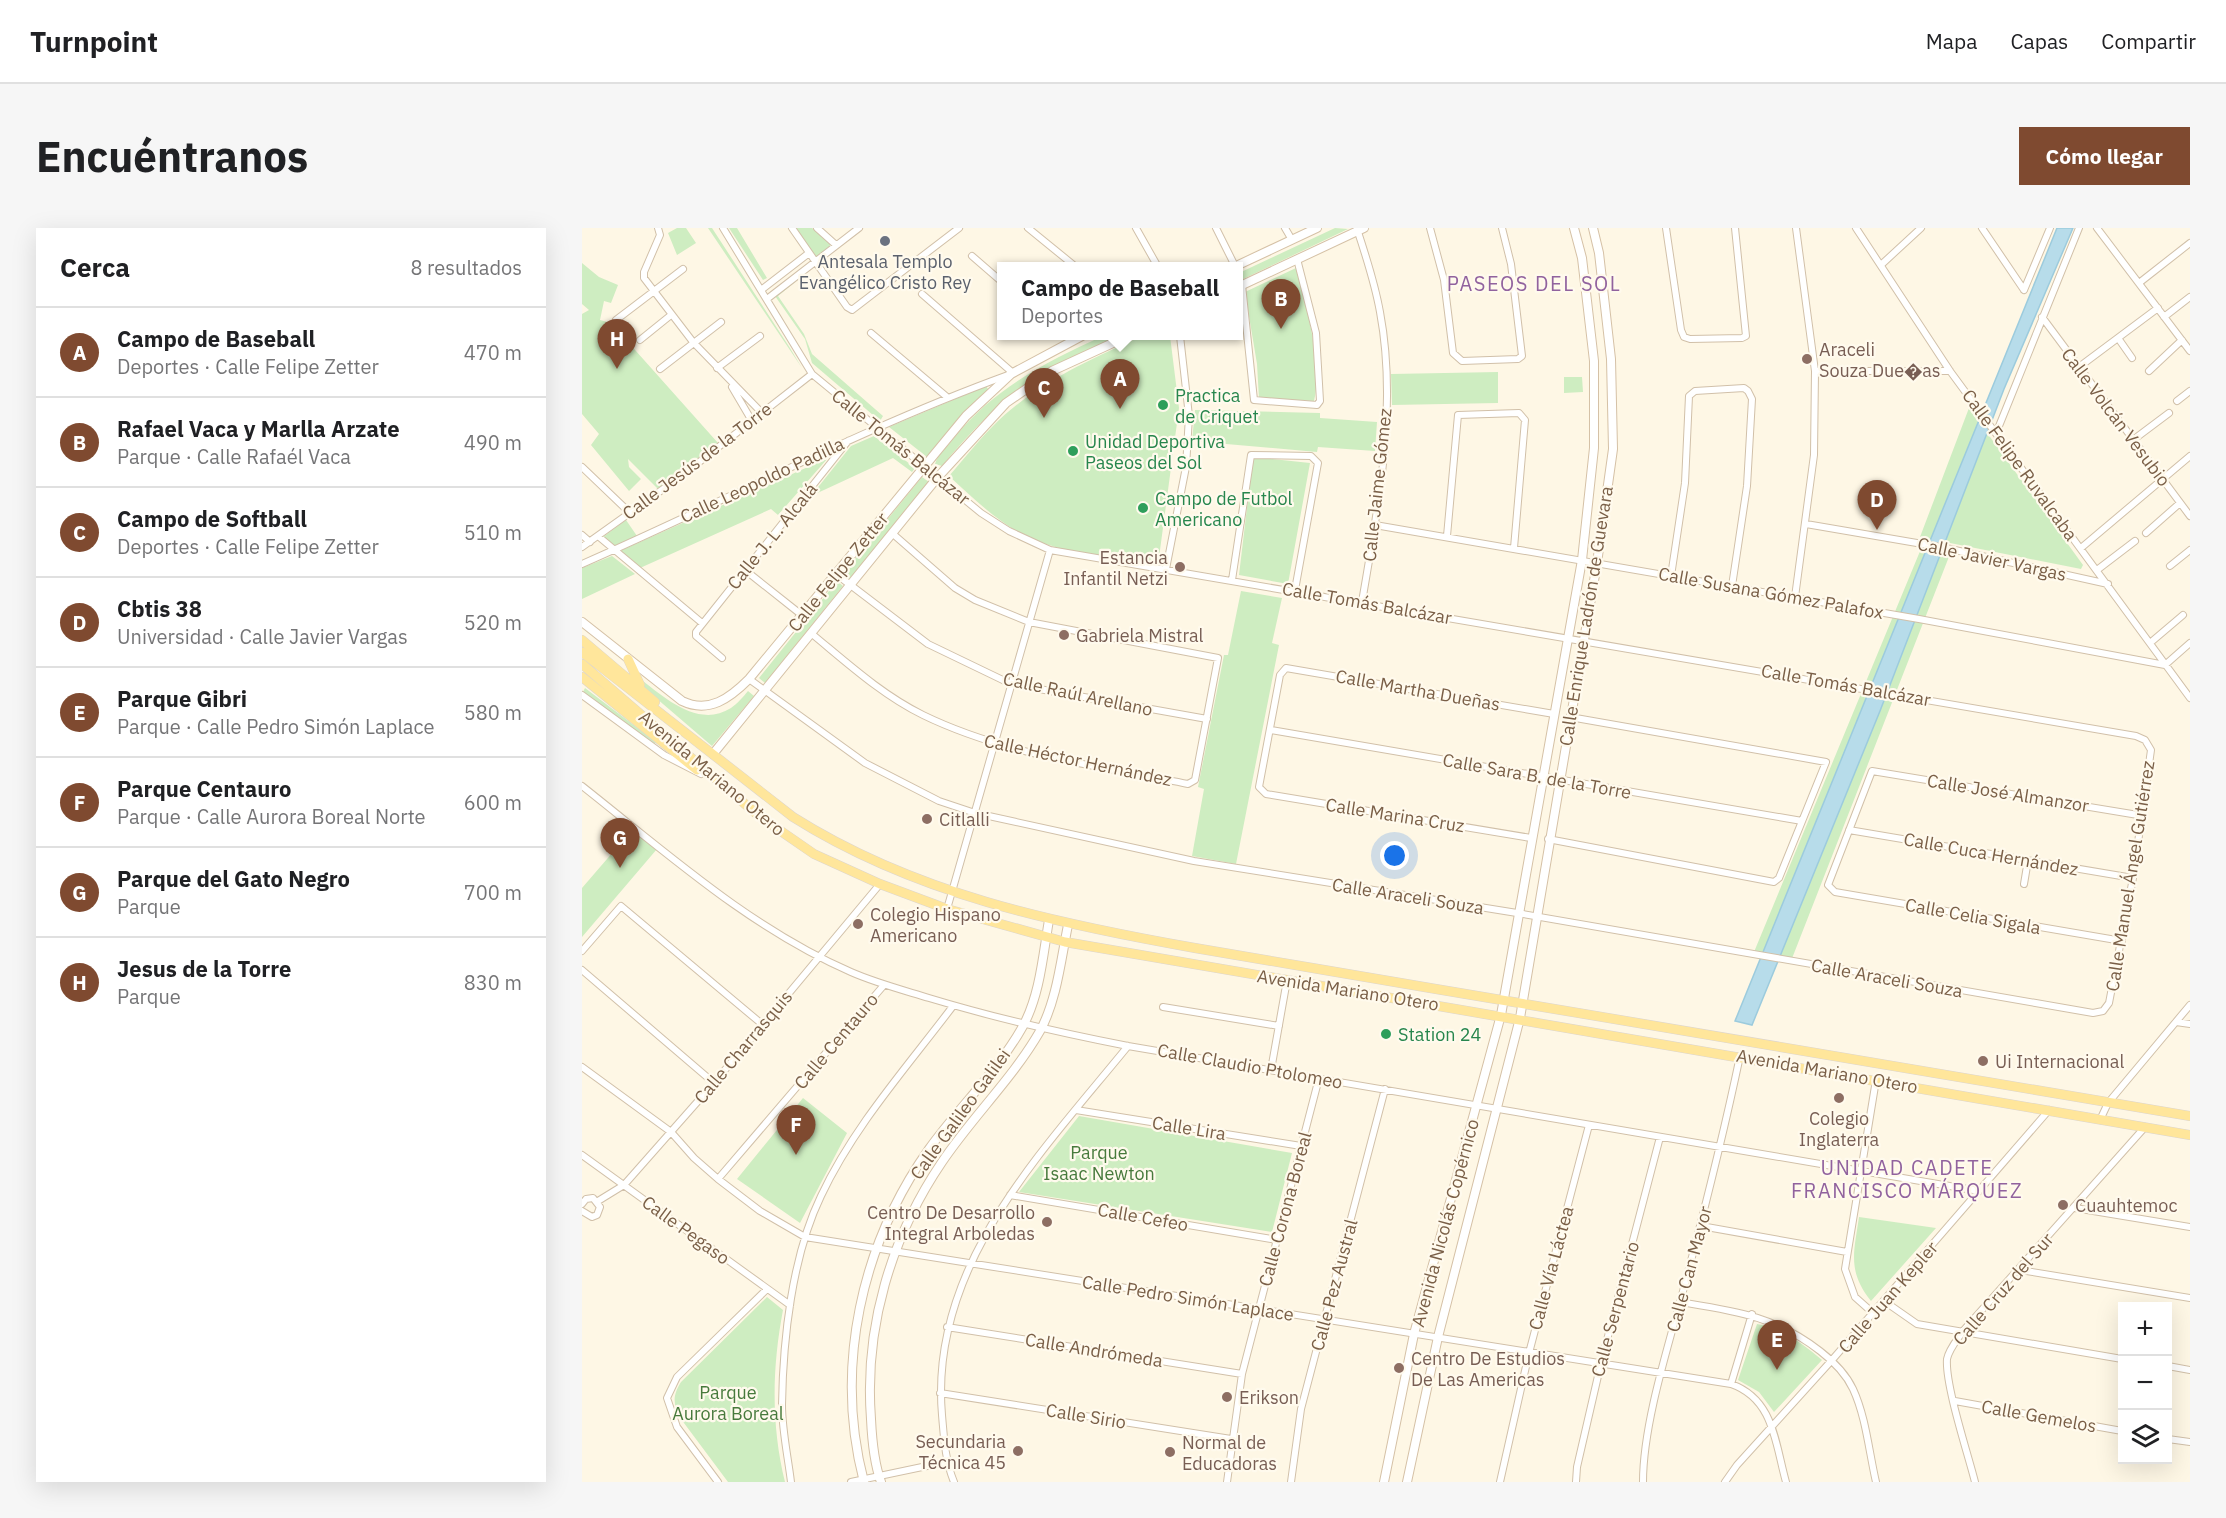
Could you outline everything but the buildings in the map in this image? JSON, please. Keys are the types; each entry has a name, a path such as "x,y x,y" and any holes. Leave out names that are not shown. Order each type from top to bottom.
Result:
{"main road":[{"path":"582,640 642,690 691,737"},
{"name":"Avenida Mariano Otero","path":"582,652 598,671 759,816 814,854 880,884 947,909 1065,942 1520,1018 2190,1135"},
{"path":"628,659 642,690"},
{"name":"Avenida Mariano Otero","path":"582,664 598,671 691,737 793,817 826,837 892,869 952,891 1049,920 1503,1000 2190,1116"},
{"path":"582,677 701,774 723,785"}],"street":[{"path":"658,228 660,235 644,272 644,278 693,342 729,382 762,413"},
{"name":"Calle Tomás Balcázar","path":"723,228 790,334 803,363 812,374 876,429 994,522 1050,550 1867,689 2136,736 2145,740"},
{"path":"792,228 850,310 854,310 959,228"},
{"path":"817,228 836,245"},
{"path":"767,299 859,228"},
{"path":"1028,228 1070,262"},
{"path":"1136,228 1155,262"},
{"path":"1216,228 1233,262"},
{"path":"1285,228 1292,240"},
{"path":"1243,262 1317,228"},
{"path":"1430,228 1444,280 1453,353 1457,359 1496,361 1521,357 1511,264 1502,228"},
{"name":"Calle Enrique Ladrón de Guevara","path":"1503,1000 1581,560 1594,448 1593,361 1582,258 1574,228"},
{"name":"Calle Enrique Ladrón de Guevara","path":"1522,1003 1597,563 1613,449 1611,359 1599,252 1593,228"},
{"path":"1665,228 1684,337 1690,339 1746,336 1735,228"},
{"path":"1795,597 1814,455 1815,371 1796,228"},
{"name":"Calle Felipe Ruvalcaba","path":"1856,228 1882,264 1950,371 1997,431 2190,698"},
{"path":"1882,264 1921,228"},
{"path":"1982,228 2024,290 2050,228"},
{"path":"1997,431 2079,228"},
{"path":"2097,228 2190,351"},
{"path":"1243,285 1359,229"},
{"name":"Calle Jaime Gómez","path":"1359,229 1380,313 1385,349 1386,434 1375,525 1362,602"},
{"path":"2139,283 2190,243"},
{"path":"761,290 809,253"},
{"path":"972,256 997,278"},
{"path":"1243,310 1254,400 1319,404 1316,333 1297,259"},
{"path":"616,320 683,269"},
{"path":"922,294 1012,373"},
{"path":"2164,317 2190,297"},
{"path":"2079,367 2158,308"},
{"path":"640,340 671,315"},
{"name":"Calle Volcán Vesubio","path":"2042,317 2190,516"},
{"path":"660,369 722,322"},
{"path":"871,333 947,397"},
{"path":"717,368 760,336"},
{"path":"2118,338 2132,358"},
{"name":"Calle Felipe Zetter","path":"582,622 682,701 691,705 719,703 732,696 803,616 966,417 1012,373 1064,340"},
{"name":"Calle Felipe Zetter","path":"713,754 938,478 1006,403 1027,386 1083,355 1119,340"},
{"path":"1166,568 1186,467 1189,416 1180,340"},
{"path":"2149,371 2182,340"},
{"path":"1593,361 1611,359"},
{"path":"1815,371 1950,371"},
{"name":"Calle Leopoldo Padilla","path":"582,564 851,439 947,397 1012,373"},
{"name":"Calle Jesús de la Torre","path":"582,547 812,374"},
{"path":"729,382 752,421"},
{"path":"1671,576 1685,483 1690,393 1695,390 1743,388 1748,391 1752,399 1747,486 1732,586"},
{"path":"2177,401 2190,391"},
{"path":"2133,440 2169,413"},
{"path":"1447,536 1458,415 1522,414 1525,420 1514,548"},
{"name":"Calle J. L. Alcalá","path":"722,657 695,635 702,623 851,439"},
{"path":"1232,580 1251,455 1258,453 1316,459 1318,463 1295,590"},
{"path":"2081,548 2190,456"},
{"path":"582,467 629,512"},
{"path":"2146,533 2180,503"},
{"name":"Calle Javier Vargas","path":"1806,524 1927,544 2108,584"},
{"name":"Calle Susana Gómez Palafox","path":"1375,525 1918,618 2165,665"},
{"path":"893,534 955,588 975,600 1029,622 1218,658 1207,720"},
{"path":"582,535 590,542"},
{"path":"598,536 702,623"},
{"path":"2097,570 2135,541"},
{"path":"947,909 1050,550"},
{"path":"2170,566 2190,550"},
{"path":"745,570 803,616"},
{"name":"Calle Raúl Arellano","path":"836,574 928,644 959,661 1011,684 1207,720"},
{"path":"2150,643 2183,615"},
{"name":"Calle Héctor Hernández","path":"812,634 905,705 921,714 995,744 1188,784 1195,780 1207,720"},
{"path":"2165,665 2190,643"},
{"name":"Calle Martha Dueñas","path":"1271,730 1280,675 1284,669 1290,667 1554,714"},
{"name":"Calle Araceli Souza","path":"749,679 865,763 939,801 975,813 1194,861 2093,1013 2103,1011"},
{"path":"582,695 664,755 701,774"},
{"path":"1548,840 1774,882 1779,878 1826,762 1570,717"},
{"name":"Calle Sara B. de la Torre","path":"1271,730 1802,821"},
{"name":"Calle Marina Cruz","path":"1271,730 1260,791 1531,838"},
{"name":"Calle Manuel Ángel Gutiérrez","path":"2103,1011 2109,1003 2144,816 2151,750 2145,740"},
{"name":"Calle José Almanzor","path":"1849,830 1872,771 2144,816"},
{"name":"Calle Claudio Ptolomeo","path":"582,786 736,907 820,957 884,985 1024,1025 1128,1046 1979,1191"},
{"name":"Calle Cuca Hernández","path":"1849,830 2133,878"},
{"name":"Calle Celia Sigala","path":"1849,830 1828,885 1835,892 2122,941"},
{"path":"2024,884 2028,860"},
{"name":"Calle Charrasquis","path":"582,1213 588,1217 597,1215 600,1207 598,1202 624,1185 671,1132 880,884"},
{"path":"582,951 621,906 763,1025"},
{"name":"Calle Galileo Galilei","path":"863,1481 854,1435 851,1387 855,1330 876,1249 898,1201 929,1149 1004,1055 1024,1025 1034,998 1049,920"},
{"name":"Calle Galileo Galilei","path":"880,1479 872,1437 868,1385 881,1296 894,1252 913,1211 942,1162 1018,1065 1041,1029 1049,1009 1068,925"},
{"path":"582,970 714,1083"},
{"path":"1271,1070 1287,980"},
{"name":"Calle Centauro","path":"718,1179 884,985"},
{"name":"Avenida Nicolás Copérnico","path":"1384,1482 1414,1334 1477,1106 1503,1000"},
{"name":"Avenida Nicolás Copérnico","path":"1407,1482 1438,1337 1498,1109 1522,1003"},
{"path":"791,1482 782,1406 790,1305 806,1237 820,1198 857,1132 953,1005"},
{"path":"2100,1120 2108,1102 2190,1005"},
{"path":"1163,1007 1279,1026"},
{"path":"2176,1022 2190,1024"},
{"path":"954,1482 946,1462 940,1393 941,1361 947,1327 969,1263 1010,1195 1128,1046"},
{"name":"Calle Can Mayor","path":"1643,1482 1644,1462 1661,1373 1721,1147 1740,1056"},
{"name":"Calle Pedro Simón Laplace","path":"582,1067 671,1132 694,1158 760,1211 806,1237 1731,1384 1747,1389 1767,1413 1786,1482"},
{"name":"Calle Corona Boreal","path":"1227,1482 1231,1438 1242,1374 1319,1078"},
{"path":"1873,1313 1850,1290 1845,1269 1859,1171 1876,1080"},
{"name":"Calle Pez Austral","path":"1291,1482 1301,1409 1385,1089"},
{"name":"Calle Lira","path":"1076,1110 1301,1146"},
{"name":"Calle Juan Kepler","path":"1725,1482 1737,1464 1772,1429 2049,1110"},
{"name":"Calle Vía Láctea","path":"1500,1482 1529,1353 1589,1125"},
{"name":"Calle Cruz del Sur","path":"1975,1482 1947,1359 1963,1331 2020,1270 2145,1127"},
{"name":"Calle Serpentario","path":"1576,1482 1576,1467 1601,1363 1660,1137"},
{"name":"Calle Pegaso","path":"582,1155 790,1305"},
{"name":"Calle Cefeo","path":"1010,1195 1277,1240"},
{"path":"582,1204 589,1198 598,1202"},
{"path":"2074,1208 2190,1227"},
{"path":"1701,1226 1847,1251"},
{"path":"2020,1270 2190,1298"},
{"path":"718,1482 677,1427 667,1398 677,1377 767,1289"},
{"path":"1884,1301 1917,1324 2118,1358"},
{"path":"1680,1302 1752,1314 1794,1332 1832,1360 1853,1389 1876,1482"},
{"path":"1731,1384 1752,1314"},
{"name":"Calle Andrómeda","path":"947,1327 1242,1374"},
{"path":"2172,1367 2190,1370"},
{"name":"Calle Sirio","path":"940,1393 1231,1438"},
{"name":"Calle Gemelos","path":"1955,1401 2118,1430"},
{"path":"2172,1439 2190,1442"},
{"path":"851,1482 880,1479 946,1462"}],"green space":[{"path":"677,228 686,228 696,243 677,255 668,233"},
{"path":"708,228 712,228 802,368"},
{"path":"729,228 737,228 767,278 763,280"},
{"path":"792,228 812,228 831,244 826,252 814,259"},
{"path":"1335,228 1348,229 1243,279 1243,271"},
{"path":"582,263 599,277 618,285 611,303 604,301 600,320 611,323 718,443 658,489 628,459 629,467 641,479 629,491 591,445 599,434 582,414 582,314 589,310 582,304"},
{"path":"1296,268 1315,353 1314,401 1259,399 1257,364 1245,292"},
{"path":"811,269 778,296 804,334 812,354 883,416 880,421 812,363 805,339 775,296"},
{"path":"1095,340 1111,340 1065,362 1022,389 982,421 942,466 935,464 940,454 986,405 1022,378"},
{"name":"Unidad Deportiva Paseos del Sol","path":"1133,340 1170,340 1179,408 1158,565 1071,551 1038,541 1002,522 949,476 975,445 1008,412 1044,386 1082,364"},
{"path":"1498,372 1498,403 1392,405 1391,374"},
{"path":"1564,377 1582,377 1583,392 1564,393"},
{"path":"986,386 988,389 927,457 889,427"},
{"path":"1969,408 2083,565 2081,569 1920,537"},
{"path":"1195,410 1320,413 1320,418 1377,422 1375,451 1318,447 1317,452 1192,441"},
{"path":"874,436 915,468 912,472 893,458 811,496 851,446"},
{"path":"1253,457 1310,463 1288,584 1239,575"},
{"path":"828,458 778,515 771,509 640,568 620,551"},
{"path":"922,477 929,482 849,580 842,575"},
{"path":"626,520 637,536 614,546 603,537"},
{"path":"1923,544 1952,549 1791,961 1754,952"},
{"path":"612,556 635,574 582,599 582,568"},
{"path":"837,581 843,586 765,683 759,678"},
{"path":"1241,591 1282,598 1272,643 1279,645 1236,864 1192,856 1204,789 1198,787 1224,655 1228,655"},
{"path":"639,678 682,708 706,715 719,714 731,708 748,691 754,696 712,746 642,686"},
{"path":"585,688 656,742 655,744 583,692"},
{"path":"632,830 657,849 582,937 582,888"},
{"path":"803,1098 847,1133 800,1223 737,1179"},
{"name":"Parque Isaac Newton","path":"1079,1116 1292,1153 1272,1232 1019,1192"},
{"path":"1859,1217 1936,1228 1871,1301 1863,1290 1855,1270 1854,1251"},
{"name":"Parque Aurora Boreal","path":"767,1297 783,1310 775,1375 775,1418 785,1482 728,1482 681,1419 676,1409 675,1396 681,1382"},
{"path":"1757,1324 1784,1333 1822,1360 1774,1412 1759,1392 1738,1380"}],"water":[{"path":"2057,228 2073,228 2004,389 1880,711 1752,1025 1735,1021"}],"place":[{"name":"Antesala Templo Evangélico Cristo Rey","path":"885,241"},
{"name":"Rafael Vaca y Marlla Arzate","path":"1281,329"},
{"name":"Araceli Souza Due�as","path":"1807,359"},
{"name":"Jesus de la Torre","path":"617,369"},
{"name":"Practica de Criquet","path":"1163,405"},
{"name":"Campo de Baseball","path":"1120,409"},
{"name":"Campo de Softball","path":"1044,418"},
{"name":"Unidad Deportiva Paseos del Sol","path":"1073,451"},
{"name":"Campo de Futbol Americano","path":"1143,508"},
{"name":"Cbtis 38","path":"1877,530"},
{"name":"Estancia Infantil Netzi","path":"1180,567"},
{"name":"Gabriela Mistral","path":"1064,635"},
{"name":"Citlalli","path":"927,819"},
{"name":"Parque del Gato Negro","path":"620,868"},
{"name":"Colegio Hispano Americano","path":"858,924"},
{"name":"Station 24","path":"1386,1034"},
{"name":"Ui Internacional","path":"1983,1061"},
{"name":"Colegio Inglaterra","path":"1839,1098"},
{"name":"Parque Centauro","path":"796,1155"},
{"name":"Cuauhtemoc","path":"2063,1205"},
{"name":"Centro De Desarrollo Integral Arboledas","path":"1047,1222"},
{"name":"Centro De Estudios De Las Americas","path":"1399,1368"},
{"name":"Parque Gibri","path":"1777,1370"},
{"name":"Erikson","path":"1227,1397"},
{"name":"Secundaria Técnica 45","path":"1018,1451"},
{"name":"Normal de Educadoras","path":"1170,1452"}],"district":[{"name":"PASEOS DEL SOL","path":"1534,283"},
{"name":"UNIDAD CADETE FRANCISCO MÁRQUEZ","path":"1907,1178"}]}
